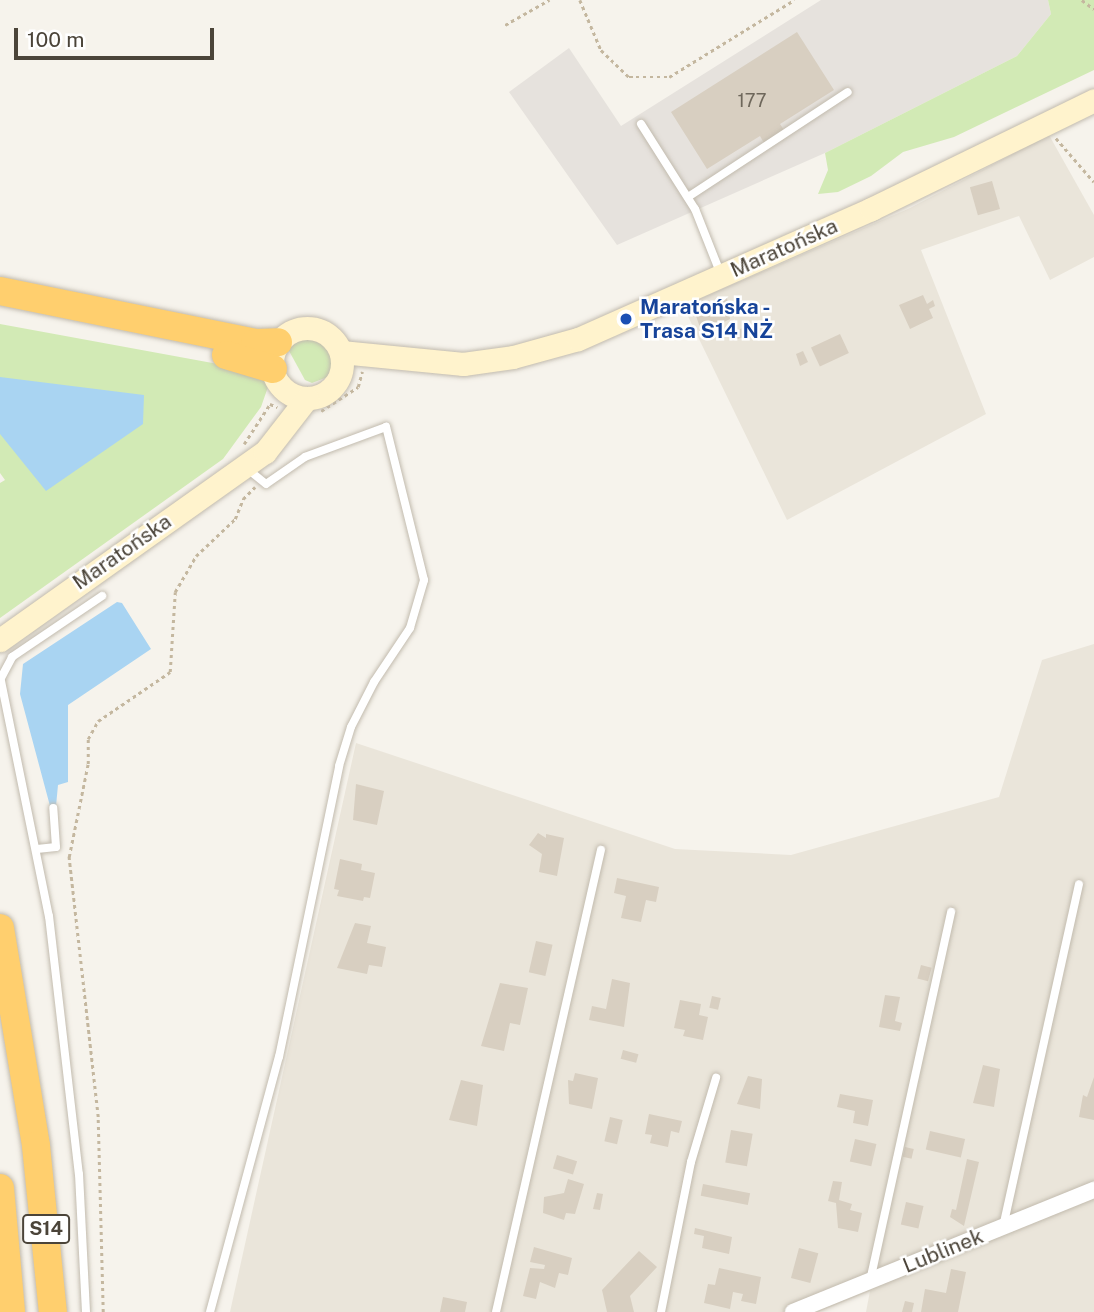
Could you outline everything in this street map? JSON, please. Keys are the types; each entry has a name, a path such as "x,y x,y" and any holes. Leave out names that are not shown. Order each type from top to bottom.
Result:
{"highway":[{"path":"0,291 255,343 278,366"},
{"path":"0,311 278,366"},
{"name":"S14","path":"0,928 36,1146 53,1312"},
{"name":"S14","path":"0,1188 12,1312"}],"main road":[{"name":"Maratońska","path":"354,378 513,357 578,339 876,207 1094,100"},
{"path":"308,327 329,335 341,352 354,378 329,391 313,405 278,366 286,334 308,327"},
{"name":"Maratońska","path":"341,352 463,363"},
{"name":"Maratońska","path":"252,474 281,409 278,366"},
{"name":"Maratońska","path":"0,640 252,474 272,445 313,405"}],"street":[{"name":"Lublinek","path":"793,1312 1094,1190"}],"lane":[{"path":"688,197 848,92"},
{"path":"642,124 688,197 721,275"},
{"path":"210,1312 279,1057 339,766 351,727 374,682 410,628 424,580 386,427 305,457 266,484 252,474"},
{"path":"86,1312 79,1174 37,849 1,677 12,657 102,596"},
{"path":"37,849 56,847 52,808"},
{"path":"496,1312 601,850"},
{"path":"1003,1227 1079,884"},
{"path":"870,1281 951,912"},
{"path":"662,1312 691,1162 716,1078"}],"path":[{"path":"505,25 549,0"},
{"path":"580,0 601,50 629,77 669,77 793,0"},
{"path":"1082,0 1094,9"},
{"path":"1047,123 1094,183"},
{"path":"313,405 354,378"},
{"path":"103,1312 98,1116 69,857 88,764 88,739 98,721 170,672 175,592 196,556 235,519 252,474"}],"shaded area":[{"path":"821,0 1048,0 1051,14 1017,56 825,153 617,245 509,92 569,48 621,126"},
{"path":"1049,135 1094,215 1094,257 1050,280 1019,216 921,250 986,414 787,520 683,306 910,208"},
{"path":"1094,644 1094,1312 866,1312 870,1291 818,1312 230,1312 356,743 675,849 791,855 999,797 1042,660"}],"green space":[{"path":"1048,0 1094,0 1094,70 954,137 903,152 871,176 838,192 818,194 828,170 825,153 1017,56 1051,14"},
{"path":"0,324 256,371 269,384 261,407 223,459 0,618 0,483 5,480 0,473"},
{"path":"304,337 329,345 334,355 330,376 312,383 305,380 288,349"}],"water":[{"path":"0,377 144,395 143,424 46,491 0,434"},
{"path":"117,602 122,603 151,649 68,705 68,782 58,785 56,806 50,806 20,694 23,664"}],"building":[{"path":"797,32 834,90 780,124 784,130 764,143 760,136 707,169 671,112"},
{"path":"992,181 1000,209 978,215 970,187"},
{"path":"923,295 927,304 933,300 935,306 929,309 933,318 910,329 899,305"},
{"path":"720,297 727,298 730,319 702,333 696,316 700,314 699,309"},
{"path":"746,327 749,336 733,341 730,332"},
{"path":"840,334 849,353 820,367 811,348"},
{"path":"803,351 808,362 800,366 796,354"},
{"path":"356,784 384,791 377,825 353,820"},
{"path":"538,833 546,838 546,834 564,838 557,876 539,872 542,854 529,845"},
{"path":"340,859 362,864 361,870 375,873 370,898 364,897 363,901 337,896 339,890 334,889"},
{"path":"617,878 659,887 656,902 646,900 641,922 621,918 626,896 614,893"},
{"path":"355,923 371,926 367,943 386,947 382,967 369,965 367,974 337,968"},
{"path":"536,941 553,945 545,976 529,972"},
{"path":"921,965 932,968 928,981 917,979"},
{"path":"612,979 630,983 624,1027 589,1020 592,1006 606,1009"},
{"path":"500,983 528,988 520,1025 510,1023 504,1051 481,1046"},
{"path":"885,995 900,997 895,1021 902,1023 900,1031 879,1027"},
{"path":"712,996 721,998 718,1010 709,1008"},
{"path":"680,1000 701,1004 699,1015 708,1017 703,1040 683,1036 685,1030 674,1028"},
{"path":"623,1050 638,1054 636,1063 621,1059"},
{"path":"983,1065 1000,1069 994,1107 973,1103"},
{"path":"575,1073 598,1078 592,1109 569,1104 568,1080 573,1081"},
{"path":"748,1076 762,1079 760,1109 737,1104"},
{"path":"1094,1077 1094,1120 1079,1117 1083,1095 1087,1097"},
{"path":"461,1080 483,1085 477,1126 449,1120"},
{"path":"840,1094 873,1100 868,1126 853,1123 855,1111 837,1107"},
{"path":"649,1114 682,1121 679,1133 671,1131 668,1147 650,1143 652,1135 645,1134"},
{"path":"610,1117 623,1120 617,1144 604,1141"},
{"path":"731,1130 753,1134 747,1166 725,1162"},
{"path":"930,1131 965,1139 961,1158 926,1150"},
{"path":"855,1139 876,1144 871,1166 850,1161"},
{"path":"905,1147 914,1149 912,1159 903,1157"},
{"path":"557,1155 577,1161 573,1175 553,1168"},
{"path":"967,1159 979,1162 964,1226 950,1217 952,1209 956,1210"},
{"path":"568,1179 584,1184 575,1214 566,1213 564,1220 543,1213 544,1197 564,1193"},
{"path":"833,1181 842,1182 839,1200 852,1204 850,1210 862,1213 858,1232 838,1228 836,1203 828,1201"},
{"path":"703,1184 750,1193 748,1205 701,1196"},
{"path":"597,1193 603,1194 600,1210 593,1209"},
{"path":"906,1202 924,1206 918,1228 901,1224"},
{"path":"695,1228 732,1237 729,1254 702,1248 704,1236 694,1234"},
{"path":"534,1247 572,1258 568,1275 559,1273 555,1288 540,1282 536,1299 523,1296 530,1268 544,1269 545,1265 530,1262"},
{"path":"799,1248 818,1253 810,1283 791,1278"},
{"path":"639,1251 657,1267 630,1296 634,1312 607,1312 602,1290"},
{"path":"719,1268 761,1277 756,1304 741,1301 743,1294 733,1292 730,1309 704,1303 708,1284 715,1285"},
{"path":"951,1269 966,1272 958,1312 921,1312 925,1289 946,1293"},
{"path":"443,1297 467,1302 465,1312 440,1312"},
{"path":"905,1301 914,1303 912,1312 902,1312"}],"place":[{"name":"Maratońska - Trasa S14 NŻ","path":"626,319"}]}
